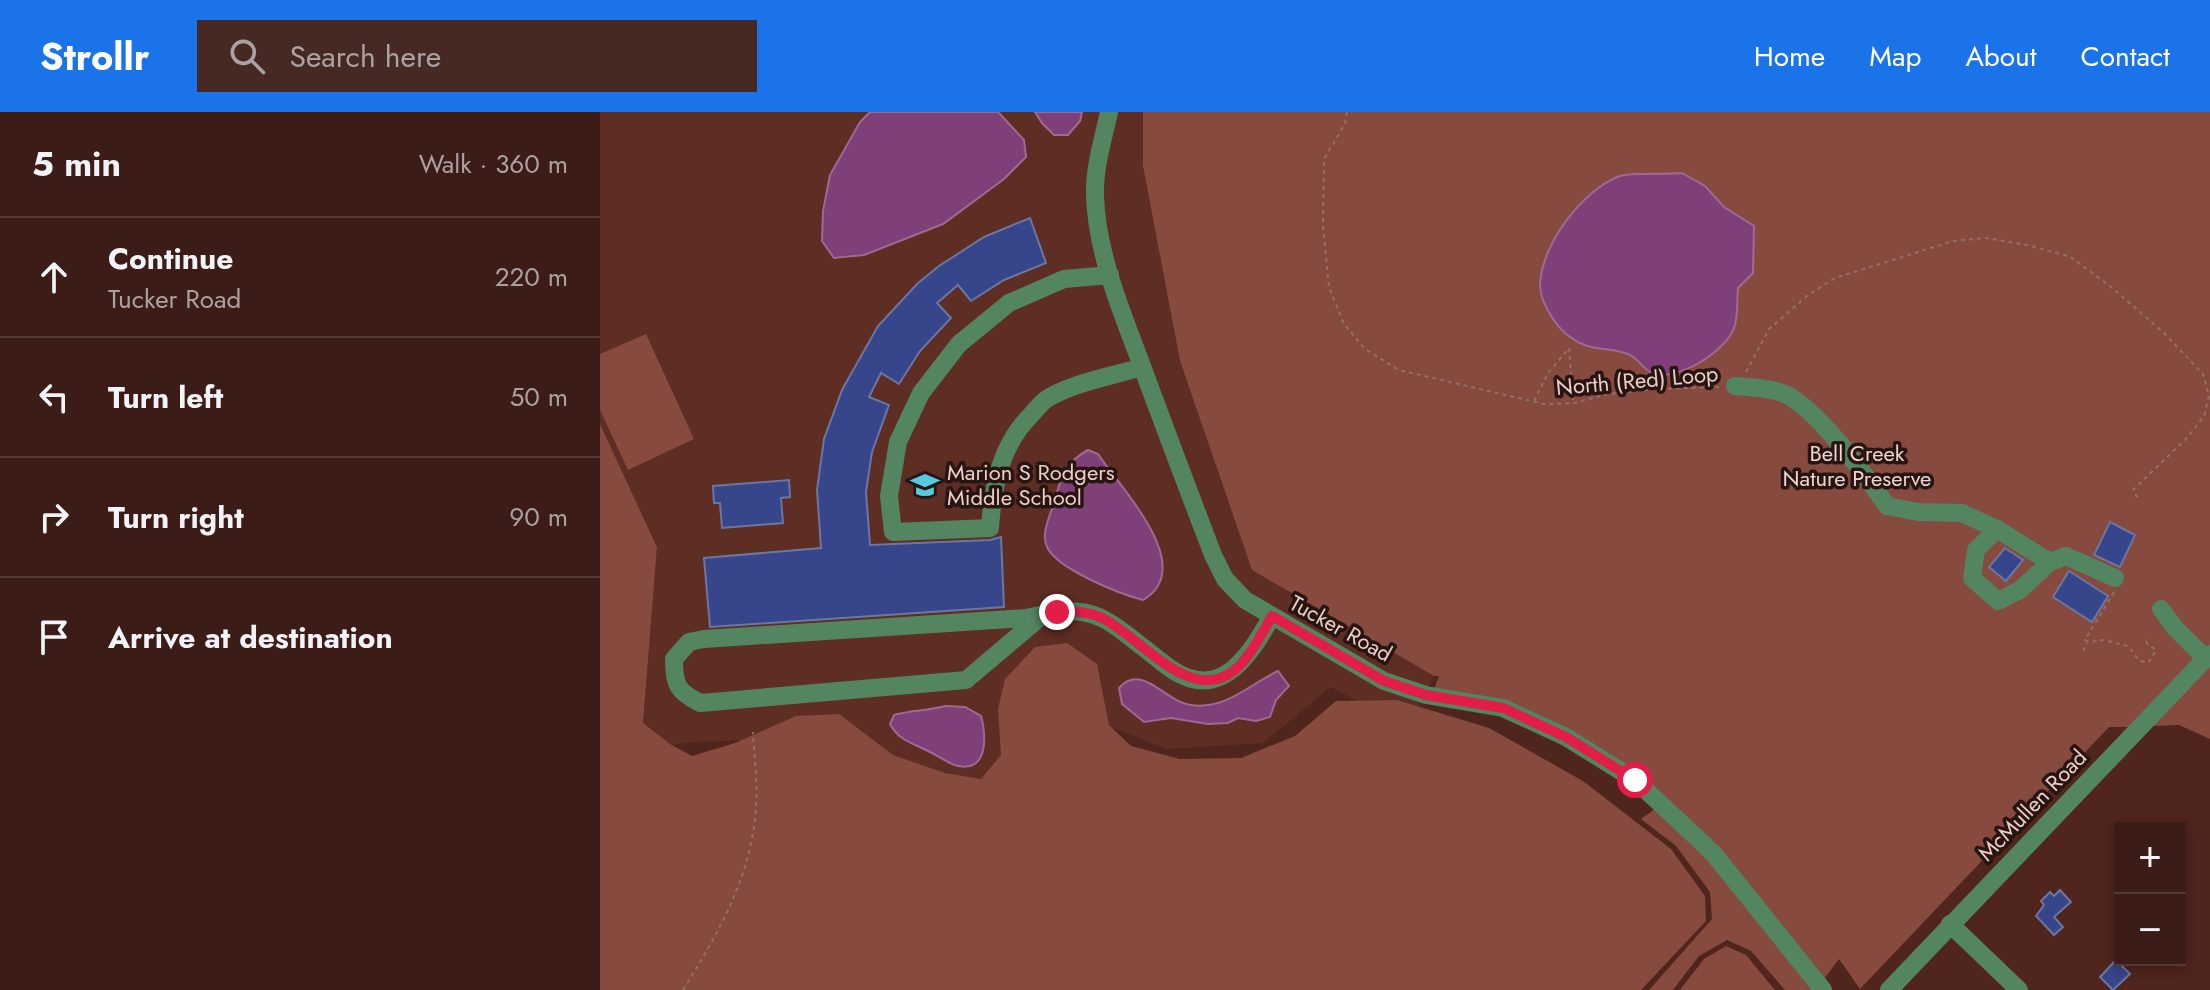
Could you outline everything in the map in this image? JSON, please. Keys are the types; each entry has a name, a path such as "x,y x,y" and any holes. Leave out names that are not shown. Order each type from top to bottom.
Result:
{"street":[{"name":"Tucker Road","path":"1109,112 1095,178 1095,200 1110,275 1142,367 1225,579 1245,600 1384,681 1426,695 1503,708 1566,737 1635,780 1713,853 1823,990"},
{"path":"1110,275 1064,279 1009,303 959,344 921,393 898,442 889,496 893,532 990,528 992,495 1002,457 1018,427 1047,399 1086,383 1142,367"},
{"path":"1735,386 1784,393 1809,412 1862,470 1887,506 1918,512 1962,513 1997,529 2050,562"},
{"path":"1997,529 1976,550 1972,578 1998,601 2020,590 2050,562 2066,556 2115,584"},
{"path":"2161,609 2175,628 2208,656"},
{"path":"1044,614 966,680 700,703 682,694 674,678 674,659 689,642 704,639 1027,618 1044,614 1070,611 1098,616 1175,671 1204,680 1219,678 1242,662 1272,616"},
{"name":"McMullen Road","path":"1889,990 2208,656"},
{"path":"1950,924 2019,990"}],"path":[{"name":"North (Red) Loop","path":"1347,112 1345,124 1324,159 1323,226 1329,287 1344,324 1365,349 1399,370 1544,404 1574,403 1608,394 1735,386 1751,364 1769,329 1807,296 1835,278 1953,241 1986,238 2069,256 2110,286 2164,333 2203,374 2209,396 2204,416 2188,437 2133,490 2139,500"},
{"path":"1533,402 1548,373 1569,348 1574,403"},
{"path":"2088,642 2085,640 2087,634 2115,584"},
{"path":"2088,642 2104,640 2128,646 2136,659 2143,663 2149,662 2156,650 2144,637"},
{"path":"2083,651 2088,642"},
{"path":"683,990 721,930 745,866 756,807 753,732"}],"shaded area":[{"name":"Marion S Rodgers Middle School","path":"600,112 1143,112 1143,166 1180,361 1252,570 1434,676 1408,727 1331,687 1263,743 1167,749 1108,726 966,786 813,738 694,742 641,748 657,547 600,424"},
{"path":"870,112 998,112 1024,140 1026,157 1004,179 943,224 864,255 834,258 822,241 823,211 830,175 860,122"},
{"path":"1035,112 1082,112 1080,121 1068,135 1054,135"},
{"path":"1682,173 1705,186 1724,207 1754,226 1753,273 1738,288 1735,325 1723,344 1687,369 1662,375 1652,373 1628,354 1574,340 1552,318 1542,298 1540,285 1542,269 1556,236 1566,220 1592,193 1620,176"},
{"path":"1088,450 1098,454 1137,506 1159,548 1163,568 1158,586 1143,600 1076,572 1063,564 1047,547 1046,529 1057,491 1070,465"},
{"path":"1278,671 1289,686 1276,700 1270,717 1256,721 1238,718 1228,723 1208,724 1171,718 1144,722 1122,704 1119,688 1136,679 1181,702 1204,706 1226,700"},
{"path":"945,706 965,707 981,716 983,750 975,763 968,766 951,764 902,738 890,724 894,715"}],"green space":[{"name":"Bell Creek Nature Preserve","path":"1143,112 2210,112 2210,645 2131,727 2109,727 1860,989 1839,959 1824,979 1719,848 1570,731 1434,689 1439,676 1434,676 1252,570 1180,361 1143,166"},
{"path":"646,334 694,439 628,470 600,410 600,354"},
{"path":"600,424 657,547 643,723 692,756 735,743 796,716 839,714 893,755 945,773 981,779 1001,755 998,709 1005,679 1035,647 1067,643 1097,664 1109,725 1131,746 1180,759 1241,758 1295,736 1336,701 1397,700 1489,728 1583,781 1671,849 1705,896 1706,921 1641,990 600,990"},
{"path":"2210,663 2210,739 2179,725 2150,726"},
{"path":"1655,809 1708,858 1814,990 1785,990 1751,951 1727,940 1699,956 1673,990 1649,990 1712,919 1710,892 1676,846 1641,819"},
{"path":"1726,946 1746,955 1775,990 1680,990 1704,959"}],"building":[{"path":"1030,218 1046,263 1004,280 971,301 958,285 937,303 951,318 920,351 899,384 881,373 869,397 889,405 872,452 866,492 870,545 1001,537 1004,607 710,627 704,558 821,548 817,490 824,439 842,390 878,326 918,283 939,266 984,237"},
{"path":"789,480 790,497 781,498 783,523 722,528 720,503 714,503 713,486"},
{"path":"2110,522 2135,535 2120,567 2094,555"},
{"path":"2005,548 2023,560 2006,581 1989,567"},
{"path":"2069,571 2108,596 2092,622 2053,597"},
{"path":"2060,890 2071,902 2054,917 2063,927 2054,935 2036,916 2044,905 2041,901 2050,892 2054,896"},
{"path":"2114,962 2114,966 2122,966 2130,974 2113,990 2100,977"}],"place":[{"name":"Marion S Rodgers Middle School","path":"925,485"}],"route":[{"path":"1057,612 1083,612 1098,616 1175,671 1204,680 1219,678 1242,662 1272,616 1384,681 1426,695 1503,708 1566,737 1635,780"}]}
